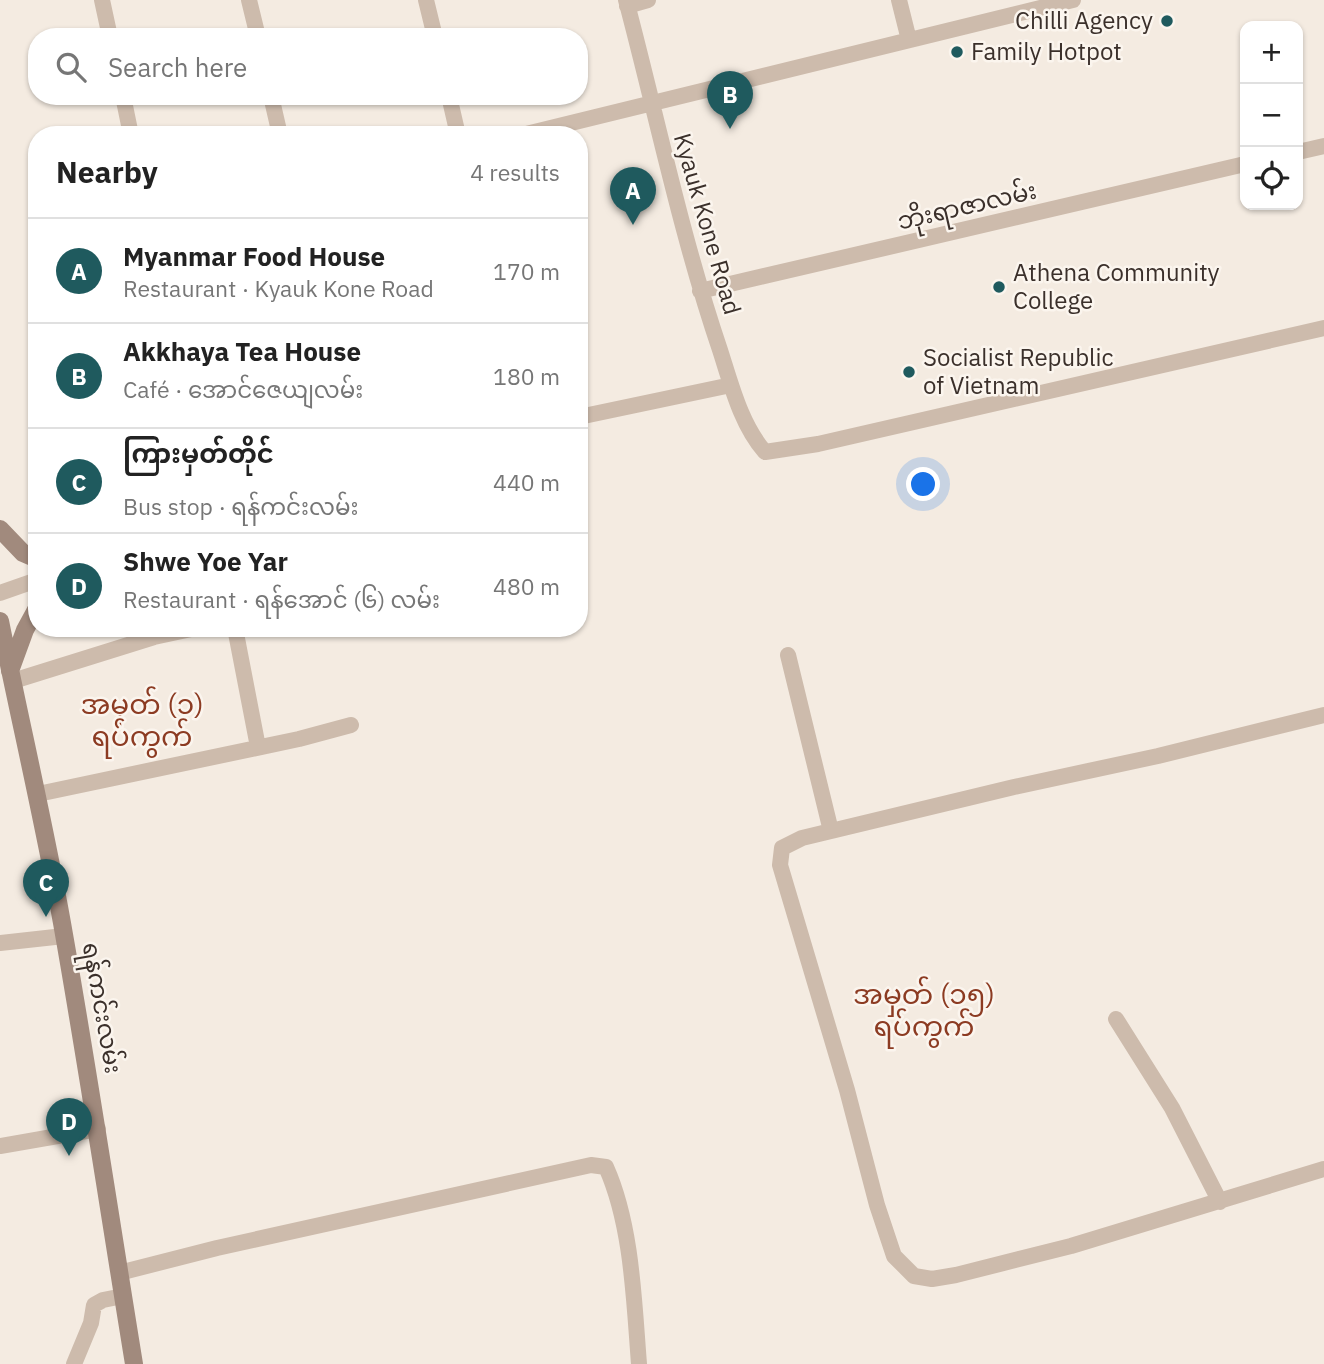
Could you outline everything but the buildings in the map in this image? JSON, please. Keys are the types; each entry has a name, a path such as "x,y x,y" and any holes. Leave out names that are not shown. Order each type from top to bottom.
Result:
{"main road":[{"path":"0,529 28,555"},
{"name":"ရန်ကင်းလမ်း","path":"0,621 8,669 38,794 64,936 98,1129 134,1364"},
{"path":"8,669 28,624"}],"street":[{"path":"102,0 108,28"},
{"path":"249,0 256,28"},
{"path":"426,0 433,28"},
{"path":"627,3 648,0"},
{"path":"899,0 909,40"},
{"path":"559,126 909,40 1043,3 1073,0"},
{"name":"Kyauk Kone Road","path":"627,3 700,291 732,385 754,439 765,452 818,444 1324,328"},
{"path":"125,105 129,126"},
{"path":"273,105 278,126"},
{"path":"451,105 456,126"},
{"path":"1303,151 1324,146"},
{"name":"ဘိုးရာဇာလမ်း","path":"700,291 1240,165"},
{"path":"588,415 732,385"},
{"path":"0,593 28,583"},
{"path":"8,669 154,637"},
{"path":"237,637 258,747"},
{"path":"788,655 831,831"},
{"path":"1324,715 802,838 782,848 780,865 847,1090 877,1205 894,1256 914,1276 932,1279 956,1275 1071,1246 1324,1169"},
{"path":"38,794 351,725"},
{"path":"0,943 64,936"},
{"path":"1116,1019 1172,1108 1220,1202"},
{"path":"0,1146 98,1129"},
{"path":"119,1273 591,1165 606,1167 613,1182 631,1263 639,1364"},
{"path":"74,1364 91,1323 94,1305 103,1300 123,1296"}],"place":[{"name":"Chilli Agency","path":"1167,21"},
{"name":"Family Hotpot","path":"957,52"},
{"name":"Akkhaya Tea House","path":"730,129"},
{"name":"Myanmar Food House","path":"633,225"},
{"name":"Athena Community College","path":"999,287"},
{"name":"Socialist Republic of Vietnam","path":"909,372"},
{"name":"ကြားမှတ်တိုင်","path":"46,917"},
{"name":"Shwe Yoe Yar","path":"69,1156"}],"district":[{"name":"အမှတ် (၁) ရပ်ကွက်","path":"142,720"},
{"name":"အမှတ် (၁၅) ရပ်ကွက်","path":"924,1010"}]}
